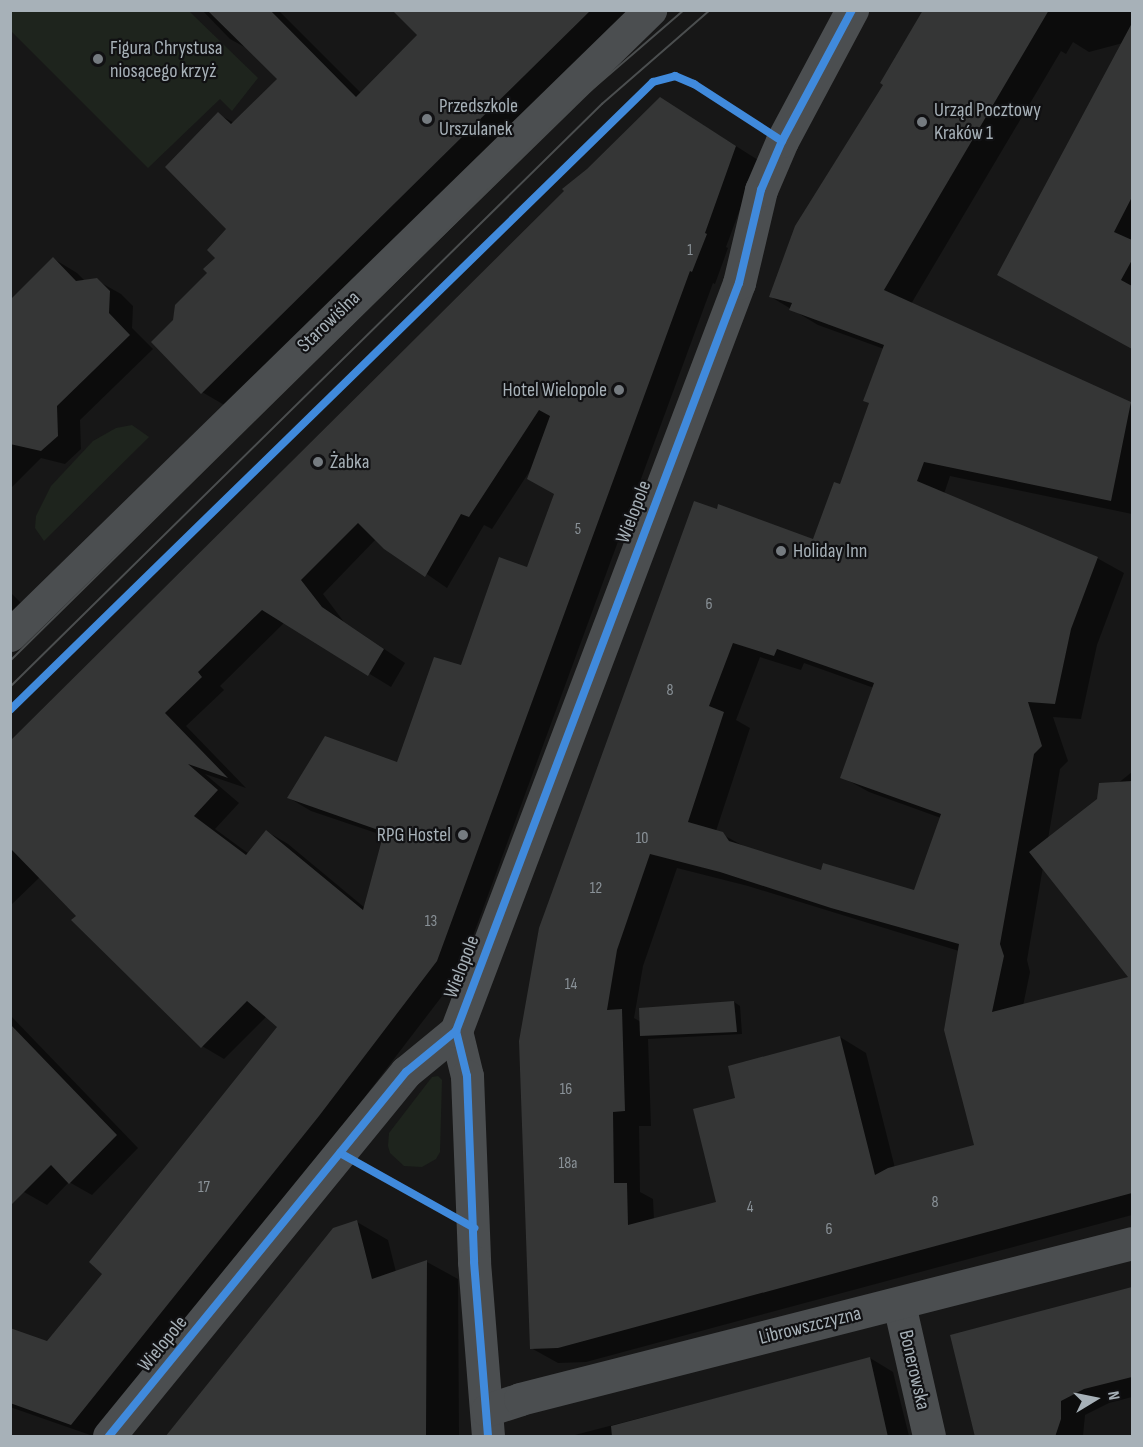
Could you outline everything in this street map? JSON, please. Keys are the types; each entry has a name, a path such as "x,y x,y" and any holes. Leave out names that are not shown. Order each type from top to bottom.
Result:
{"street":[{"name":"Starowiślna","path":"10,635 650,10"},
{"name":"Wielopole","path":"109,1437 406,1072 456,1031 739,283 761,190 782,141 852,10"},
{"path":"456,1031 467,1076 474,1262 488,1423"},
{"name":"Librowszczyzna","path":"488,1423 520,1399 1132,1243"},
{"name":"Bonerowska","path":"899,1304 929,1437"}],"shaded area":[{"path":"10,11 189,11 258,78 232,111 220,99 148,168 11,31"},
{"path":"132,425 149,437 44,541 35,528 36,516 51,486 93,441 116,428"},
{"path":"438,1076 442,1080 440,1152 436,1159 422,1167 404,1166 390,1153 389,1133 432,1077"}],"building":[{"path":"207,10 270,10 356,97 417,35 392,10 591,10 201,394 151,342 173,320 175,305 207,273 203,269 215,258 207,250 226,229 165,167 218,112 231,124 277,79"},
{"path":"923,10 1049,10 884,290 1131,402 1111,501 924,462 917,481 1098,557 1071,629 1055,704 1028,702 1042,746 1034,754 1000,944 1004,956 992,1012 1128,977 1029,852 1097,799 1099,783 1132,781 1132,1193 558,1348 530,1349 519,1041 539,928 694,501 717,509 718,504 813,539 834,482 840,484 869,403 863,401 884,345 789,310 792,303 769,297 795,226 883,85 880,83","holes":["733,643 774,656 777,649 874,683 840,778 941,814 914,890 823,863 821,870 729,841 723,832 688,822 724,712 709,706","650,854 720,872 831,908 959,944 944,1030 974,1145 888,1168 875,1175 840,1036 728,1066 735,1098 693,1109 716,1202 628,1225 627,1183 614,1183 613,1112 625,1111 622,1009 607,1010 617,950"]},
{"path":"1132,23 1132,197 1114,232 1132,240 1132,260 1121,280 1132,286 1132,349 997,275"},
{"path":"660,97 736,146 705,233 707,234 692,272 690,271 437,961 319,1116 71,1425 10,1403 10,1328 47,1341 102,1274 89,1262 277,1027 247,1001 201,1048 71,920 76,916 10,848 10,741 564,191 562,189 587,169","holes":["539,410 550,416 527,479 554,494 527,567 499,557 461,665 434,657 397,762 325,736 287,798 384,832 363,910 266,830 246,855 194,816 218,790 188,764 228,778 165,713 202,677 198,672 262,610 368,676 384,649 322,607 301,580 358,523 384,549 425,577 461,514 469,517"]},
{"path":"53,257 76,281 97,278 110,291 109,313 130,335 57,406 58,436 41,451 10,444 10,300"},
{"path":"734,1001 737,1032 640,1036 639,1008"},
{"path":"10,1024 117,1135 69,1184 51,1165 10,1206"},
{"path":"357,1220 372,1279 427,1260 426,1437 165,1437 333,1228"},
{"path":"1132,1287 1132,1377 1084,1389 1061,1401 1061,1419 1055,1437 975,1437 950,1335"},
{"path":"870,1357 888,1437 612,1437 611,1426"}],"tram line":[{"path":"10,661 582,98 684,10"},
{"path":"10,687 602,104 710,10"}],"cycle path":[{"path":"109,1436 406,1072 456,1031 739,283 761,190 782,141 852,10"},
{"path":"10,710 653,82 675,76 694,84 782,141"},
{"path":"456,1031 467,1076 474,1262 488,1436"},
{"path":"340,1153 474,1228"}],"place":[{"name":"Figura Chrystusa niosącego krzyż","path":"98,59"},
{"name":"Przedszkole Urszulanek","path":"427,119"},
{"name":"Urząd Pocztowy Kraków 1","path":"922,122"},
{"name":"Hotel Wielopole","path":"619,390"},
{"name":"Żabka","path":"318,462"},
{"name":"Holiday Inn","path":"781,551"},
{"name":"RPG Hostel","path":"463,835"}]}
